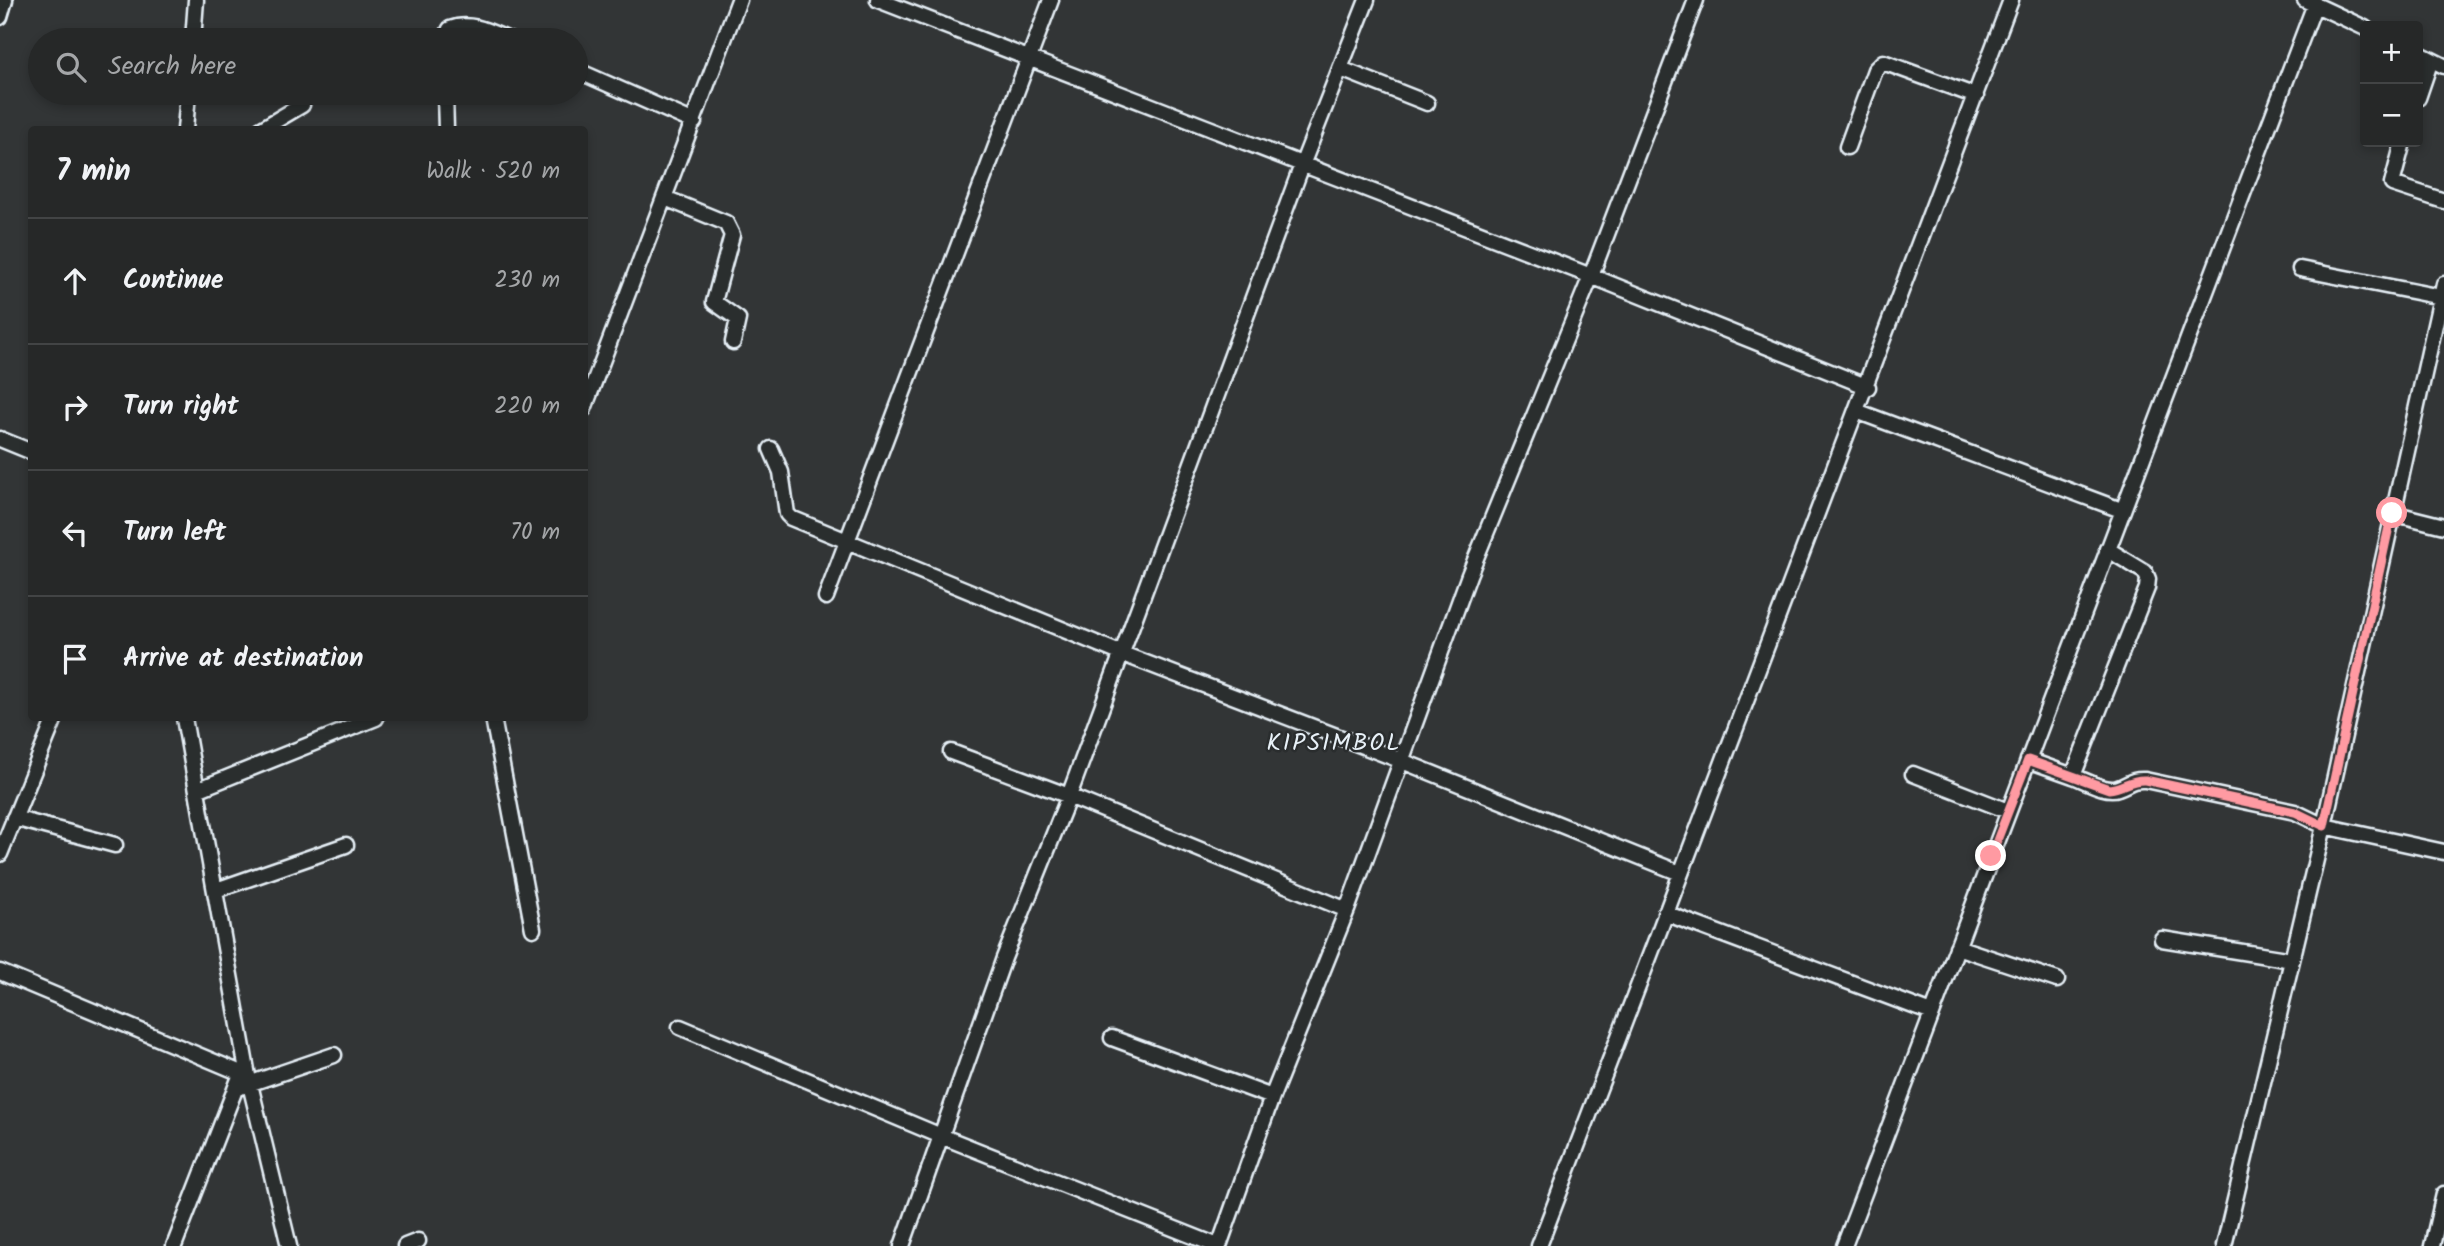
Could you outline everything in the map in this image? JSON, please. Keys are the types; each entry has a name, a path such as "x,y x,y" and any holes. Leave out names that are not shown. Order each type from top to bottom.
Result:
{"street":[{"path":"0,17 5,0"},
{"path":"194,28 196,0"},
{"path":"588,399 739,0"},
{"path":"878,0 1028,61 1591,276 1868,387"},
{"path":"827,597 958,241 1051,0"},
{"path":"902,1246 1004,958 1069,796 1302,165 1367,0"},
{"path":"680,1027 941,1136 1218,1246 1272,1097 1347,910 1469,575 1591,276 1696,0"},
{"path":"1539,1246 1859,412 2011,0"},
{"path":"1843,1246 2028,760 2310,2 2360,26"},
{"path":"453,28 462,25 476,28"},
{"path":"2423,84 2431,59"},
{"path":"1847,147 1875,70 1883,62 1976,96"},
{"path":"1341,69 1427,103"},
{"path":"588,75 694,122"},
{"path":"185,126 187,105"},
{"path":"267,126 302,105"},
{"path":"445,105 446,126"},
{"path":"2402,147 2392,184 2444,201"},
{"path":"665,198 726,223 730,229 732,236 714,302 738,319 733,342"},
{"path":"2224,1246 2324,826 2392,513 2439,333 2443,290 2300,269"},
{"path":"1859,412 2121,510"},
{"path":"0,439 28,450"},
{"path":"771,449 781,472 787,514 848,543 1680,873"},
{"path":"2392,513 2444,526"},
{"path":"2074,776 2147,588 2148,579 2145,572 2107,549"},
{"path":"0,854 54,721"},
{"path":"185,721 216,890 244,1081 289,1246"},
{"path":"197,790 369,721"},
{"path":"494,721 533,929"},
{"path":"951,752 1069,796 1347,910"},
{"path":"2028,760 2109,789 2118,788 2133,779 2145,780 2295,812 2324,826 2444,852"},
{"path":"1913,774 2008,811"},
{"path":"14,818 115,845"},
{"path":"216,890 346,845"},
{"path":"1665,913 1932,1013"},
{"path":"2162,939 2292,960"},
{"path":"1957,947 2057,979"},
{"path":"0,972 244,1081 334,1055"},
{"path":"1112,1038 1272,1097"},
{"path":"174,1246 244,1081"},
{"path":"2432,1246 2444,1194"}],"district":[{"name":"KIPSIMBOL","path":"1334,742"}],"route":[{"path":"1991,856 2028,760 2109,789 2118,788 2133,779 2145,780 2295,812 2324,826 2392,513"}]}
